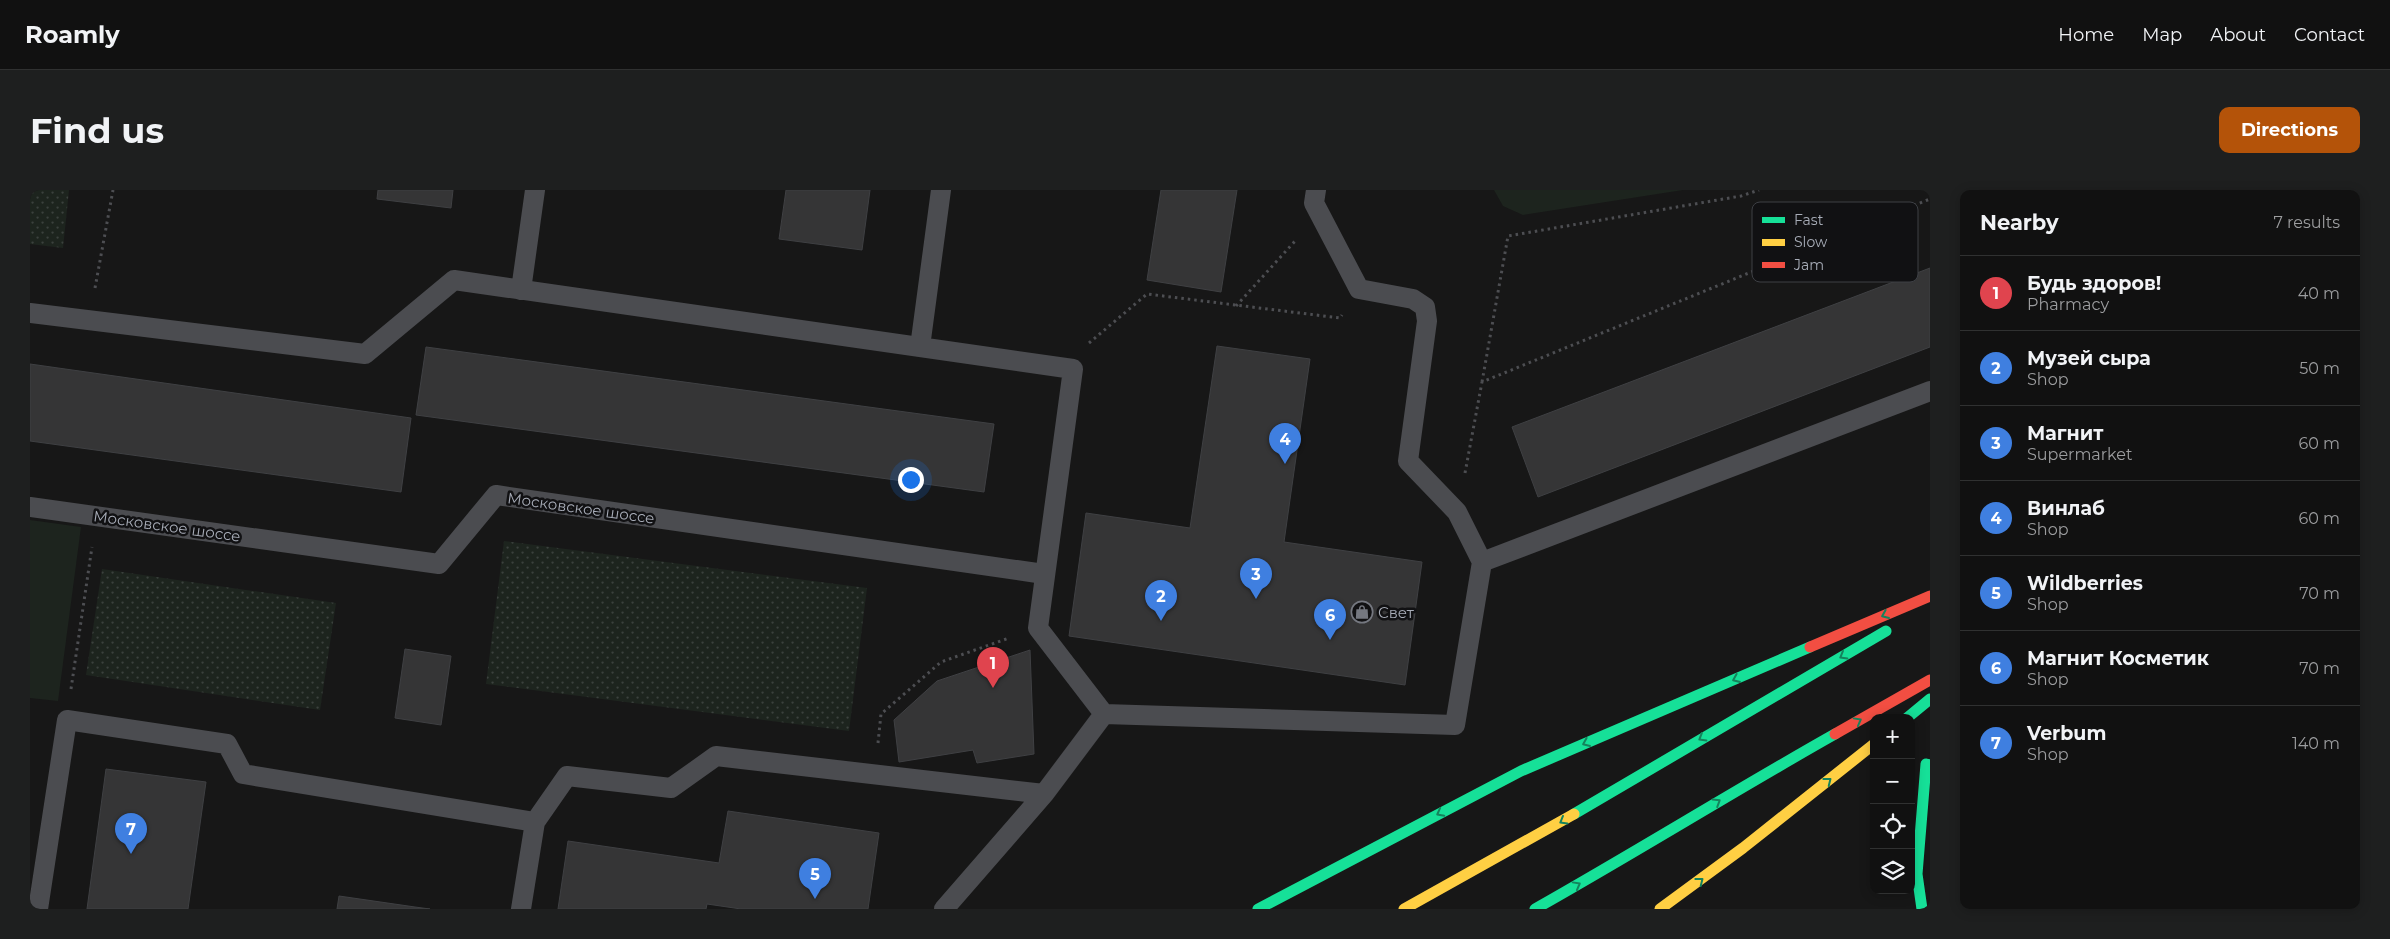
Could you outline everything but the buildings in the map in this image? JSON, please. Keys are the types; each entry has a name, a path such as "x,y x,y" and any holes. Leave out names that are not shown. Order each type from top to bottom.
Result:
{"street":[{"path":"1258,909 1521,771 1930,596"},
{"path":"1404,909 1610,794 1930,605"},
{"path":"1535,909 1650,844 1735,790 1930,680"},
{"path":"1912,714 1930,700"},
{"path":"1660,909 1736,853 1870,747"},
{"path":"1922,909 1917,874 1928,764"}],"lane":[{"path":"521,290 535,190"},
{"path":"920,347 941,190"},
{"path":"1104,714 1455,724 1482,562 1457,512 1408,461 1427,321 1425,307 1413,299 1359,289 1314,203 1316,190"},
{"path":"30,313 365,354 454,280 1073,368 1038,628 1104,714"},
{"path":"1482,562 1930,391"},
{"name":"Московское шоссе","path":"30,507 439,564 496,496 1044,574"},
{"path":"944,909 1044,794 1104,714"},
{"path":"38,909 67,720 227,744 243,774 535,822"},
{"path":"521,909 535,822 567,776 671,788 716,756 1044,794"}],"path":[{"path":"89,319 113,190"},
{"path":"1457,512 1508,236 1741,196 1759,190"},
{"path":"1918,204 1930,199"},
{"path":"1236,306 1320,214"},
{"path":"1482,382 1752,272"},
{"path":"1073,368 1089,343 1147,294 1340,318 1359,289"},
{"path":"67,720 96,516"},
{"path":"875,774 881,714 941,662 1038,628"}],"shaded area":[{"path":"30,190 69,190 63,248 30,244"},
{"path":"1494,190 1683,190 1523,215 1503,206"},
{"path":"30,520 81,527 58,701 30,698"},
{"path":"504,541 867,588 849,731 486,684"},
{"path":"102,569 336,603 320,710 86,675"}],"traffic: fast":[{"path":"1574,814 1886,631"},
{"path":"1258,909 1521,771 1810,647"},
{"path":"1912,714 1930,699"},
{"path":"1535,909 1835,734"},
{"path":"1922,909 1917,874 1926,764 1930,765"}],"traffic: slow":[{"path":"1660,909 1743,848 1870,747"},
{"path":"1404,909 1574,814"}],"traffic: jam":[{"path":"1810,647 1930,596"},
{"path":"1835,734 1930,680"}],"place":[{"name":"Винлаб","path":"1285,464"},
{"name":"Магнит","path":"1256,599"},
{"name":"Свет","path":"1362,612"},
{"name":"Музей сыра","path":"1161,621"},
{"name":"Магнит Косметик","path":"1330,640"},
{"name":"Будь здоров!","path":"993,688"},
{"name":"Verbum","path":"131,854"},
{"name":"Wildberries","path":"815,899"}]}
